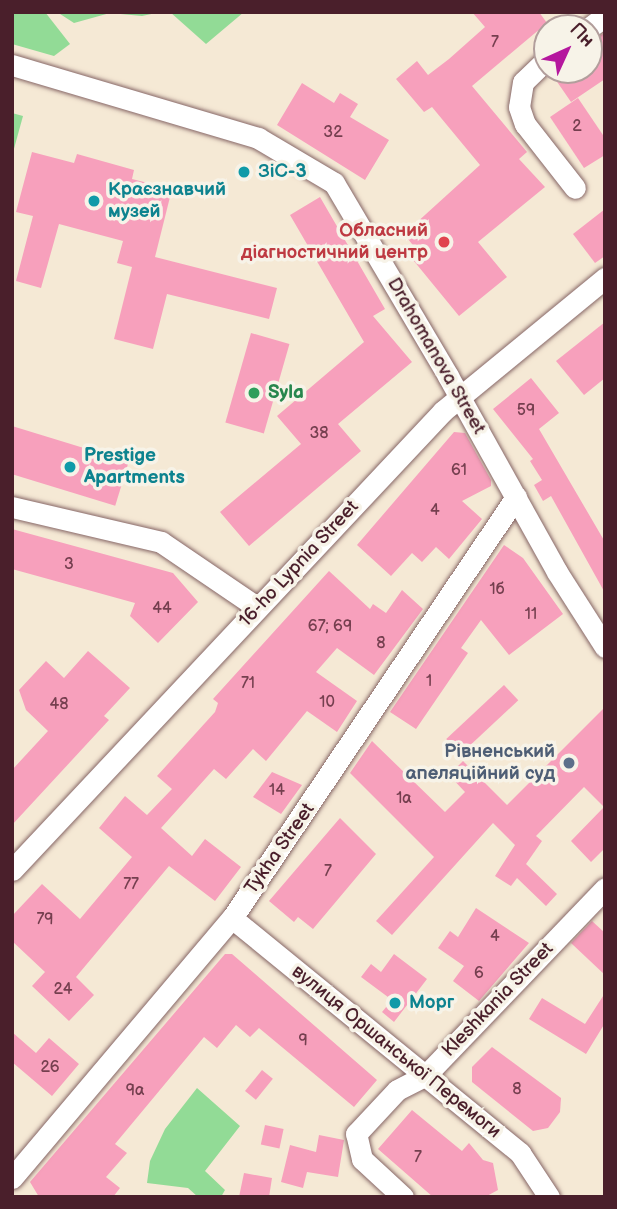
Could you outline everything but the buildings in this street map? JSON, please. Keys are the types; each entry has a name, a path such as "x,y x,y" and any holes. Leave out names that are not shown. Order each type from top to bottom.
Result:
{"street":[{"name":"Drahomanova Street","path":"12,65 205,119 257,138 334,183 605,647"},
{"path":"533,72 523,82 519,107 525,124 575,188"},
{"name":"16-ho Lypnia Street","path":"12,870 460,396 605,278"},
{"name":"Tykha Street","path":"12,1178 232,918 516,497"},
{"path":"12,507 161,542 258,608"},
{"name":"Kleshkania Street","path":"403,1197 362,1159 356,1134 397,1090 425,1076 605,888"},
{"name":"вулиця Оршанської Перемоги","path":"232,918 520,1153 549,1197"}],"green space":[{"path":"12,12 45,12 70,44 54,56 12,44"},
{"path":"57,12 161,12 142,16 110,13 74,23"},
{"path":"170,12 244,12 206,44"},
{"path":"12,113 23,116 12,156"},
{"path":"197,1088 240,1126 205,1171 225,1190 221,1197 198,1197 188,1188 147,1183 150,1161 165,1129"}],"place":[{"name":"ЗіС-3","path":"244,172"},
{"name":"Краєзнавчий музей","path":"94,201"},
{"name":"Обласний діагностичний центр","path":"444,242"},
{"name":"Syla","path":"254,393"},
{"name":"Prestige Apartments","path":"70,467"},
{"name":"Рівненський апеляційний суд","path":"569,763"},
{"name":"Морг","path":"395,1003"}]}
